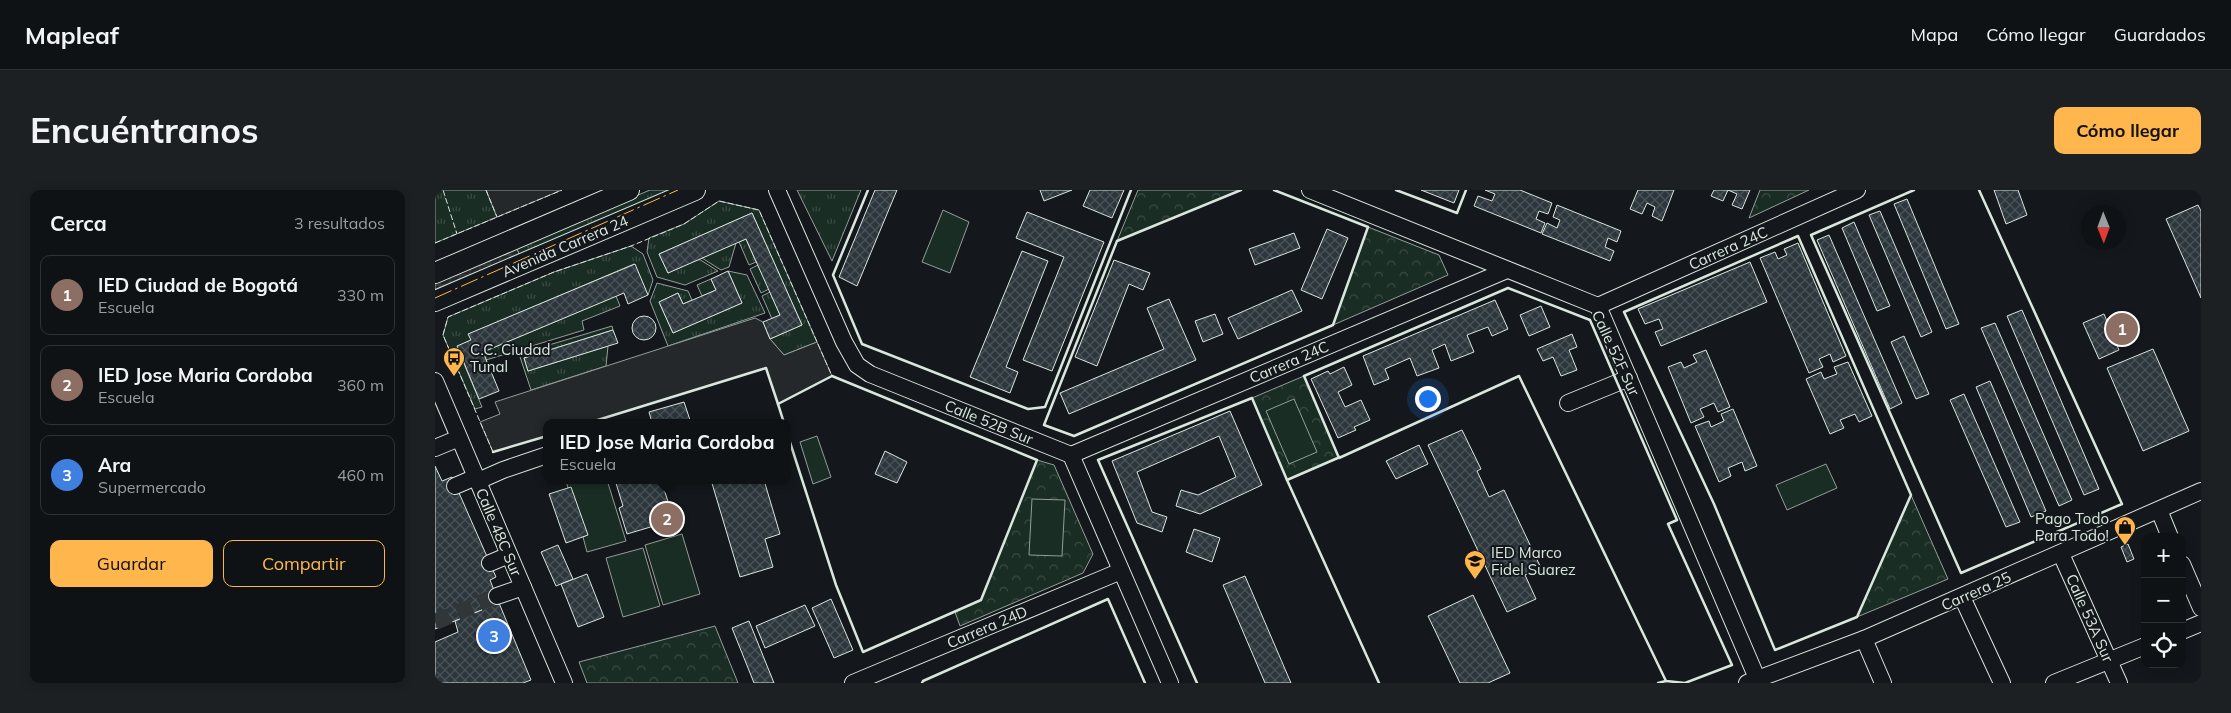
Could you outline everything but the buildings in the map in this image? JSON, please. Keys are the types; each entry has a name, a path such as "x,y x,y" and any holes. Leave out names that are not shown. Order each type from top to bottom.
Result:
{"main road":[{"name":"Avenida Carrera 24","path":"435,273 629,190"},
{"name":"Avenida Carrera 24","path":"435,301 695,190"}],"street":[{"name":"Calle 52B Sur","path":"777,190 843,342 857,365 870,374 1071,455"},
{"name":"Calle 52F Sur","path":"1310,190 1598,306 1755,682"},
{"name":"Carrera 24C","path":"1598,306 1857,190"},
{"name":"Carrera 24C","path":"1071,455 1507,270"},
{"path":"1568,403 1629,378"},
{"name":"Calle 48C Sur","path":"435,381 564,683"},
{"path":"435,448 459,438"},
{"path":"1071,455 1170,683"},
{"path":"456,489 543,456"},
{"name":"Carrera 25","path":"1755,682 1865,639 2201,491"},
{"path":"2159,510 2169,533"},
{"name":"Calle 53A Sur","path":"2061,554 2119,683"},
{"path":"491,565 510,557"},
{"name":"Carrera 24D","path":"853,683 1121,571"},
{"path":"2186,573 2201,608"},
{"path":"497,596 523,587"},
{"path":"1962,597 2003,683"},
{"path":"2186,629 2201,623"},
{"path":"1865,639 1883,683"},
{"path":"2054,683 2141,648"}],"green space":[{"path":"435,190 486,190 497,217 435,243"},
{"path":"650,190 682,190 521,258 516,247"},
{"path":"797,190 861,190 832,261"},
{"path":"1138,190 1241,190 1117,241"},
{"path":"1760,190 1809,190 1749,218"},
{"path":"719,201 759,210 817,342 784,355 770,339 802,325 752,213 659,254 668,273 699,259 718,271 685,285 657,277 647,252 649,238 684,224"},
{"path":"943,210 969,222 950,273 922,262"},
{"path":"1368,227 1439,255 1448,275 1333,325"},
{"path":"746,239 756,262 749,265 739,242"},
{"path":"736,243 729,267 721,270 702,258"},
{"path":"631,246 643,254 653,280 648,295 634,264 469,334 471,340 457,347 482,407 475,409 443,335 448,317 554,272"},
{"path":"758,265 769,289 761,293 750,269"},
{"path":"728,271 747,275 765,313 668,346 650,301 657,283 688,291 692,300 683,304 678,293 659,302 673,333 742,303"},
{"path":"711,279 716,290 702,296 697,285"},
{"path":"770,292 780,315 772,319 762,296"},
{"path":"616,296 620,306 582,321 584,330 486,360 483,352"},
{"path":"612,326 613,330 524,358 528,371 608,346 606,366 531,390 519,354"},
{"path":"1304,376 1339,458 1287,480 1252,398"},
{"path":"1294,399 1317,452 1289,464 1266,411"},
{"path":"817,436 831,477 813,484 800,442"},
{"path":"1037,460 1054,465 1093,554 1083,573 960,626 955,612 981,600"},
{"path":"1826,464 1837,488 1787,510 1776,485"},
{"path":"567,484 608,484 626,541 587,552 583,537 587,535"},
{"path":"1911,495 1948,579 1857,617"},
{"path":"1032,499 1065,500 1062,556 1029,555"},
{"path":"682,534 700,594 663,605 645,545"},
{"path":"643,548 660,606 623,617 606,558"},
{"path":"715,626 738,683 587,683 579,662"}],"shaded area":[{"path":"486,190 562,190 497,217"},
{"path":"516,247 521,258 435,294 435,280"},
{"path":"755,318 763,322 770,339 784,355 817,342 832,376 778,404 766,368 601,419 543,419 543,437 493,452 480,422 500,414 495,402"}],"tunnel":[{"path":"435,622 497,596"}],"fence":[{"path":"443,190 457,234"},
{"path":"486,190 497,217"},
{"path":"435,243 562,190"},
{"path":"493,452 443,335 448,317 554,272 631,246 684,224 719,201 759,210 832,376"}],"wall":[{"path":"868,190 833,275 862,344 1028,409 1045,407 1131,190"},
{"path":"1241,190 1117,241 1044,425 1074,436 1333,325 1368,227 1274,190"},
{"path":"1396,190 1457,213 1466,190"},
{"path":"1914,190 1811,235 1961,573 2122,504 1979,190"},
{"path":"1798,236 1911,495 1857,617 1775,650 1714,504 1624,312 1798,236"},
{"path":"1508,288 1590,320 1677,520 1668,524 1732,665 1685,683 1666,681 1519,376 1339,458 1304,376 1508,288"},
{"path":"601,419 766,368 778,404"},
{"path":"783,419 778,404 832,376 1037,460 981,600 863,652 836,585 791,445"},
{"path":"1197,683 1098,460 1252,398 1287,480"},
{"path":"493,452 543,437"},
{"path":"1340,457 1287,480 1379,683"},
{"path":"922,683 1108,599 1145,683"},
{"path":"1658,683 1666,681"}],"power":[{"path":"435,298 678,190"}],"place":[{"name":"IED Ciudad de Bogotá","path":"2122,329"},
{"name":"C.C. Ciudad Tunal","path":"454,377"},
{"name":"IED Jose Maria Cordoba","path":"667,519"},
{"name":"Pago Todo Para Todo!","path":"2125,546"},
{"name":"IED Marco Fidel Suarez","path":"1475,580"},
{"name":"Ara","path":"494,636"}]}
